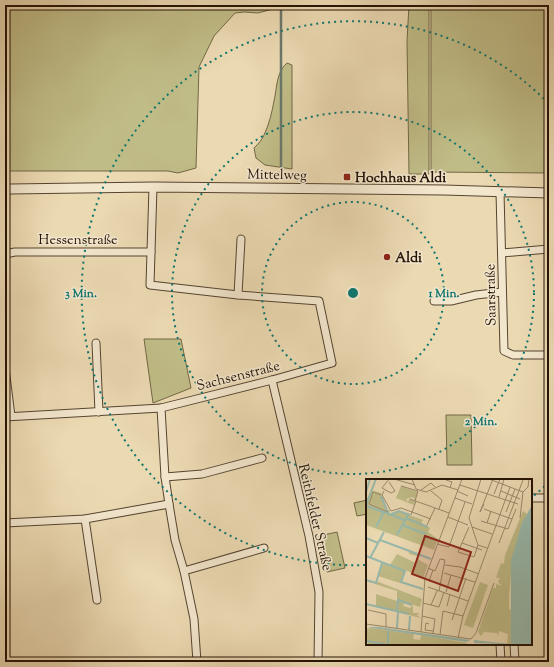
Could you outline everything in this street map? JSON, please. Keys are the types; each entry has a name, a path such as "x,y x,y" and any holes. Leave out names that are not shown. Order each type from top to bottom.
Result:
{"street":[{"name":"Mittelweg","path":"5,191 10,189 153,187 549,193"},
{"name":"Sachsenstraße","path":"8,416 161,408 332,363 319,301 238,295 150,285 153,187"},
{"name":"Saarstraße","path":"500,192 504,351 513,355 549,355"},
{"path":"238,295 241,239"},
{"path":"502,253 549,249"},
{"name":"Hessenstraße","path":"5,254 15,252 151,252"},
{"path":"434,301 451,301 476,295 502,292"},
{"path":"96,343 99,412"},
{"path":"5,368 8,416"},
{"name":"Reithfelder Straße","path":"272,380 309,536 319,592 318,662"},
{"path":"161,408 169,504 175,540 184,571 194,619 197,662"},
{"path":"166,477 202,474 262,458"},
{"path":"532,498 549,498"},
{"path":"5,523 85,519 169,504"},
{"path":"85,519 97,600"},
{"path":"184,571 264,548"},
{"path":"501,662 502,645"},
{"path":"514,645 515,662"}],"shaded area":[{"path":"7,5 163,5 163,8 166,5 275,5 273,9 258,13 235,13 214,36 199,67 196,168 178,173 168,171 5,171 5,70"},
{"path":"409,5 429,5 429,174 409,174 407,41"},
{"path":"431,5 549,5 549,173 431,172"},
{"path":"287,63 292,65 292,169 265,165 256,158 254,148 262,139 267,127 279,76 283,67"},
{"path":"144,339 181,339 191,388 153,403"},
{"path":"446,415 471,415 472,465 447,465"},
{"path":"366,500 366,514 357,516 354,503"},
{"path":"337,532 345,568 327,572 319,536"}],"waterway":[{"path":"281,5 281,173"}],"place":[{"name":"Hochhaus Aldi","path":"347,177"},
{"name":"Aldi","path":"387,257"}]}
